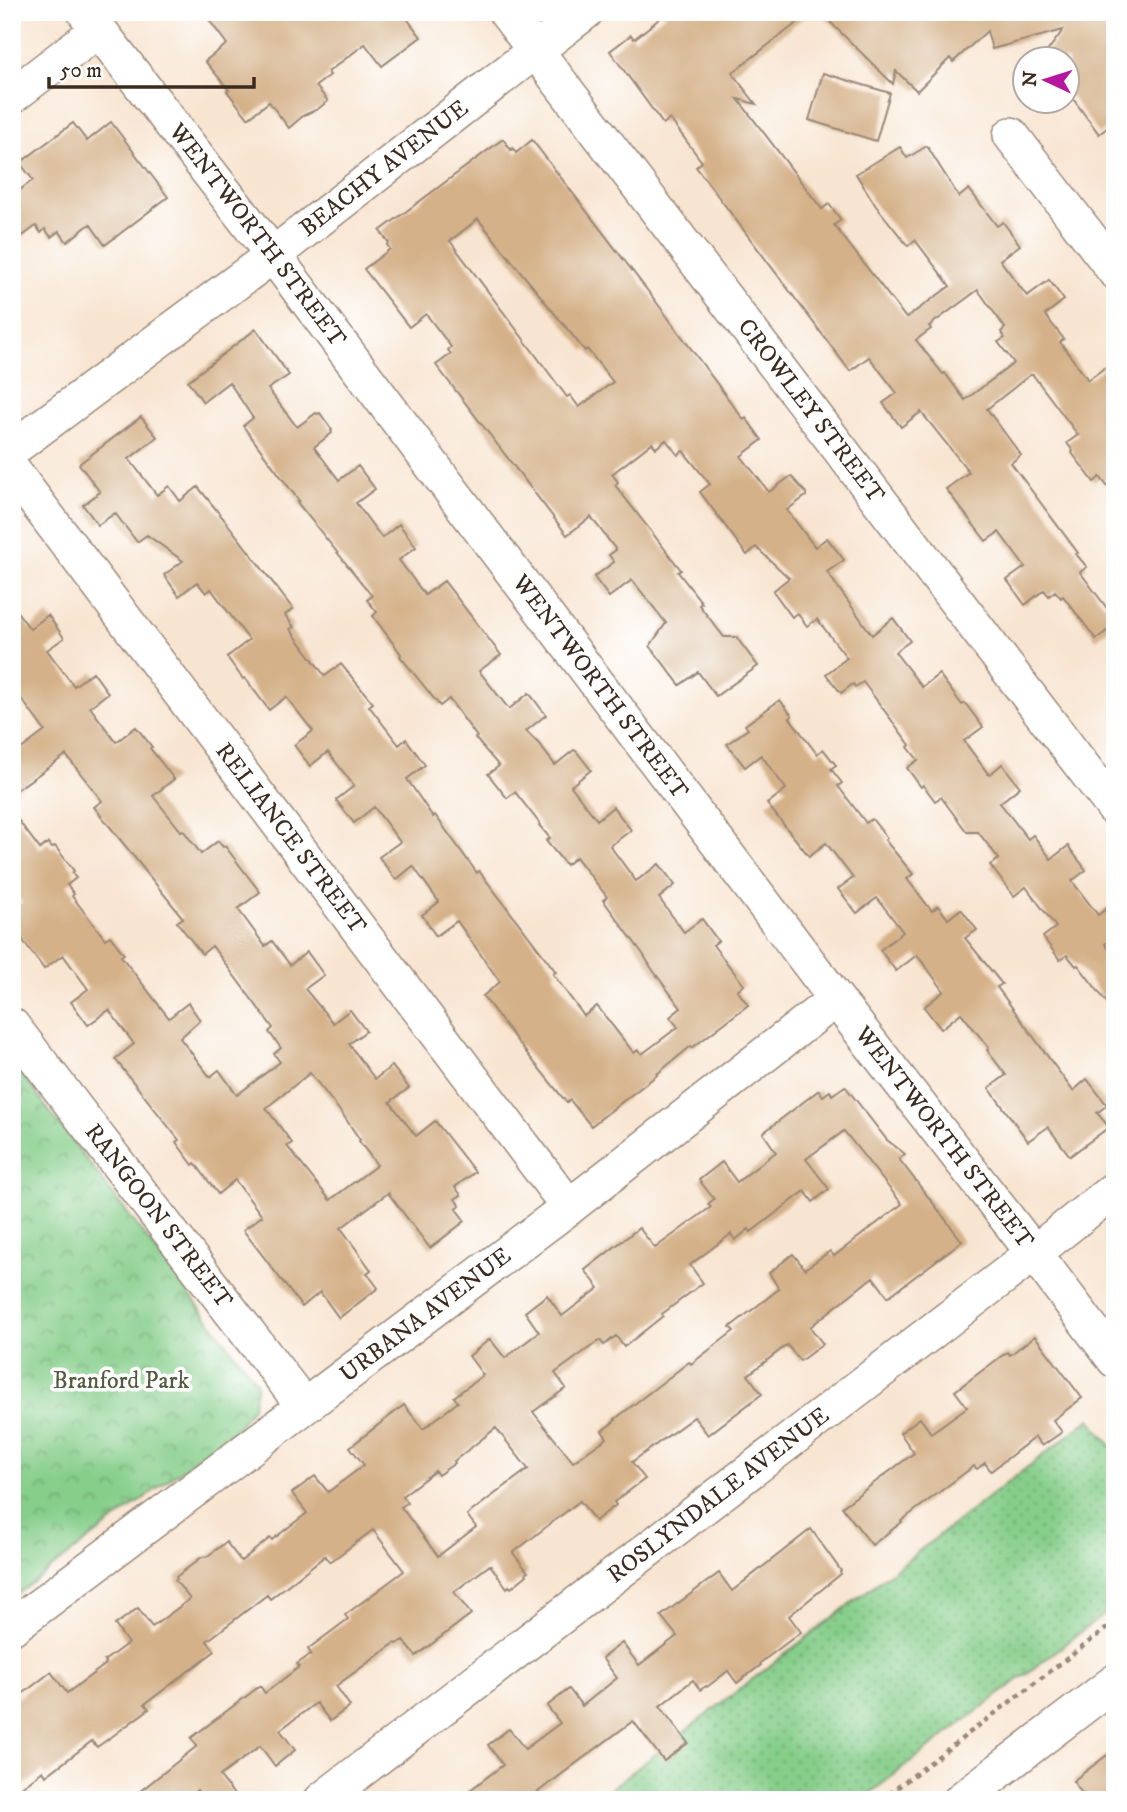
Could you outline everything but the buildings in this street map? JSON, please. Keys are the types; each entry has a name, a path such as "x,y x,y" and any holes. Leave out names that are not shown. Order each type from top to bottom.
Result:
{"street":[{"name":"CROWLEY STREET","path":"506,12 1115,809"},
{"name":"BEACHY AVENUE","path":"12,449 273,255 585,12"},
{"path":"12,96 92,21"},
{"name":"WENTWORTH STREET","path":"92,21 273,255 836,999 1115,1360"},
{"path":"1011,135 1115,271"},
{"name":"RELIANCE STREET","path":"12,470 569,1207"},
{"name":"URBANA AVENUE","path":"12,1627 569,1207 836,999"},
{"name":"RANGOON STREET","path":"12,1026 304,1406"},
{"name":"ROSLYNDALE AVENUE","path":"322,1800 1115,1189"},
{"path":"982,1794 1115,1682"}],"path":[{"path":"881,1800 1115,1622"}],"green space":[{"name":"Branford Park","path":"12,1062 257,1383 253,1405 238,1427 12,1598"},
{"path":"1090,1419 1115,1451 1115,1606 861,1800 596,1800"}]}
